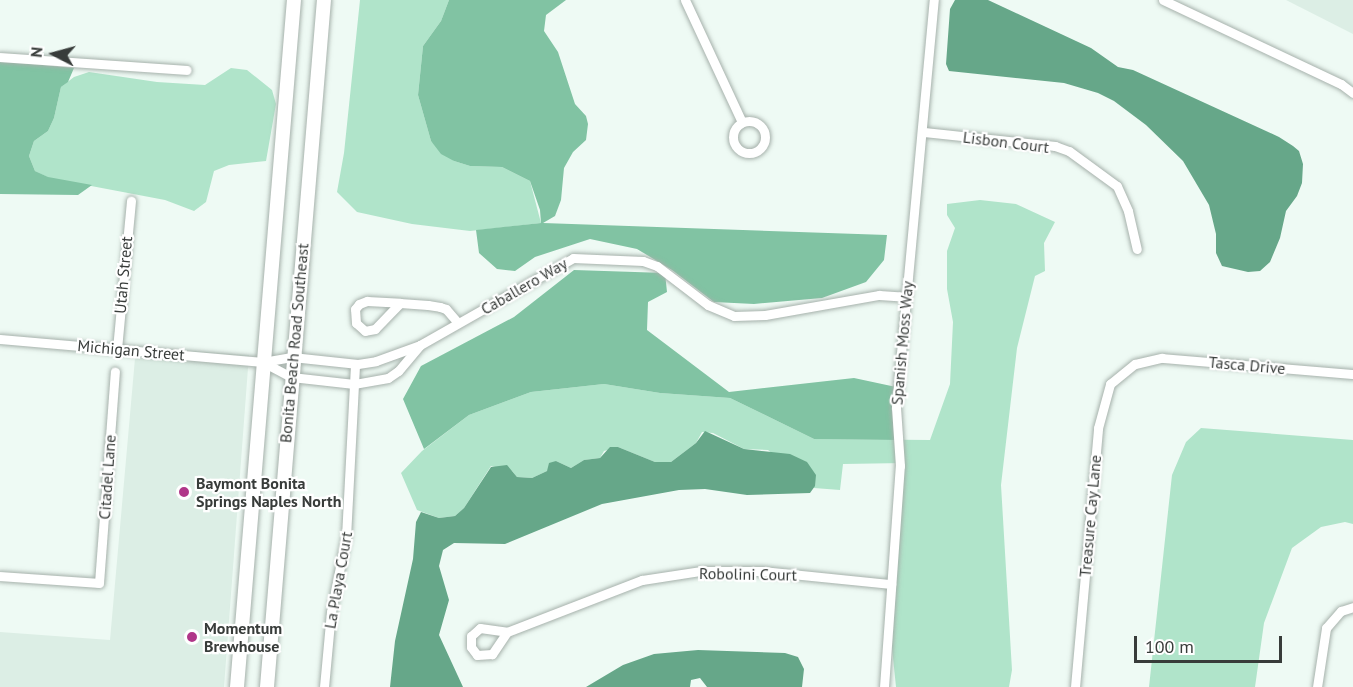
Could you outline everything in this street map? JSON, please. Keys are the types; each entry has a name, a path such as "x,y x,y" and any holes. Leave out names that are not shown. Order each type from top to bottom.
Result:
{"main road":[{"name":"Bonita Beach Road Southeast","path":"237,687 294,0"},
{"name":"Bonita Beach Road Southeast","path":"267,687 292,357 324,0"}],"street":[{"path":"685,0 742,122"},
{"name":"Spanish Moss Way","path":"884,687 900,466 896,407 905,297 924,132 934,0"},
{"path":"1163,0 1331,80 1353,93"},
{"path":"0,57 187,70"},
{"name":"Lisbon Court","path":"924,132 1054,146 1076,155 1118,186 1128,211 1137,249"},
{"name":"Utah Street","path":"117,349 130,201"},
{"name":"Caballero Way","path":"263,362 292,357 355,364 376,361 420,345 573,258 643,261 657,266 708,305 734,316 765,315 879,295 905,297"},
{"path":"400,303 375,329 365,331 356,323 355,309 359,304 367,301 400,303 446,309 458,324"},
{"name":"Michigan Street","path":"0,339 263,362"},
{"name":"Caballero Way","path":"263,362 291,377 354,384 388,378 398,371 420,345"},
{"name":"Tasca Drive","path":"1140,362 1176,358 1353,374"},
{"name":"Treasure Cay Lane","path":"1075,687 1098,428 1110,384 1140,362"},
{"name":"La Playa Court","path":"324,687 331,612 346,537 355,364"},
{"name":"Citadel Lane","path":"0,576 99,583 115,372"},
{"name":"Robolini Court","path":"507,632 642,580 701,571 762,571 891,584"},
{"path":"1317,687 1326,628 1341,611 1353,607"}],"shaded area":[{"path":"360,0 449,0 441,21 423,46 418,95 431,141 454,161 470,166 502,167 530,181 541,223 470,231 412,224 357,212 337,192 344,153"},
{"path":"449,0 566,0 546,15 544,31 558,52 575,104 586,116 588,124 586,140 573,152 564,168 561,200 555,216 543,223 887,235 884,260 866,282 822,298 754,304 714,302 672,270 637,249 590,239 535,257 515,271 497,269 479,253 476,230 541,223 540,210 530,181 502,167 470,166 454,161 441,154 431,141 418,95 423,46 441,21"},
{"path":"955,0 988,0 1091,48 1118,67 1133,70 1279,137 1293,146 1299,151 1303,164 1302,183 1297,196 1286,211 1280,238 1270,262 1260,271 1248,272 1222,266 1216,253 1216,234 1209,205 1183,161 1146,125 1114,101 1098,93 1064,83 949,71 946,64 950,9"},
{"path":"1286,0 1353,0 1353,34"},
{"path":"0,61 74,68 68,82 61,87 54,118 48,131 34,141 29,156 35,171 48,177 92,185 78,195 0,194"},
{"path":"231,68 247,70 272,90 276,104 266,161 229,165 214,171 206,202 194,211 165,200 49,178 35,171 29,156 34,141 48,131 54,118 61,87 74,77 89,72 157,82 205,85"},
{"path":"980,200 1016,204 1055,222 1044,243 1045,271 1035,276 1017,348 1001,485 1012,670 1009,687 896,687 892,648 904,463 843,464 840,490 814,488 768,450 744,449 713,433 702,432 696,443 671,462 655,462 618,447 604,451 600,458 584,460 571,468 556,461 547,471 532,478 517,477 512,471 491,466 464,508 455,516 439,518 417,510 401,473 422,451 469,415 531,392 604,384 660,393 730,398 814,439 930,440 950,384 953,322 947,289 947,251 955,228 947,215 947,204"},
{"path":"574,270 665,273 667,292 648,302 647,330 729,392 854,378 896,387 897,440 814,439 730,398 660,393 604,384 531,392 469,415 424,449 403,399 421,366 514,317"},
{"path":"136,347 249,355 224,687 0,687 0,632 110,640"},
{"path":"1201,428 1353,440 1353,524 1345,522 1321,527 1292,548 1264,623 1255,687 1149,687 1172,475 1186,442"},
{"path":"705,431 744,449 790,454 807,462 816,475 815,486 810,493 747,495 705,489 679,490 602,504 505,544 454,543 443,550 439,566 449,600 439,635 463,687 390,687 395,641 413,559 416,522 421,512 439,518 455,516 464,508 491,467 507,465 517,477 532,478 547,471 549,463 556,461 571,468 584,460 600,458 610,447 618,447 655,462 671,462 696,443"},
{"path":"698,650 785,653 798,657 804,669 802,687 707,687 700,678 691,680 690,687 586,687 623,665 654,654"}],"place":[{"name":"Baymont Bonita Springs Naples North","path":"184,492"},
{"name":"Momentum Brewhouse","path":"192,637"}]}
